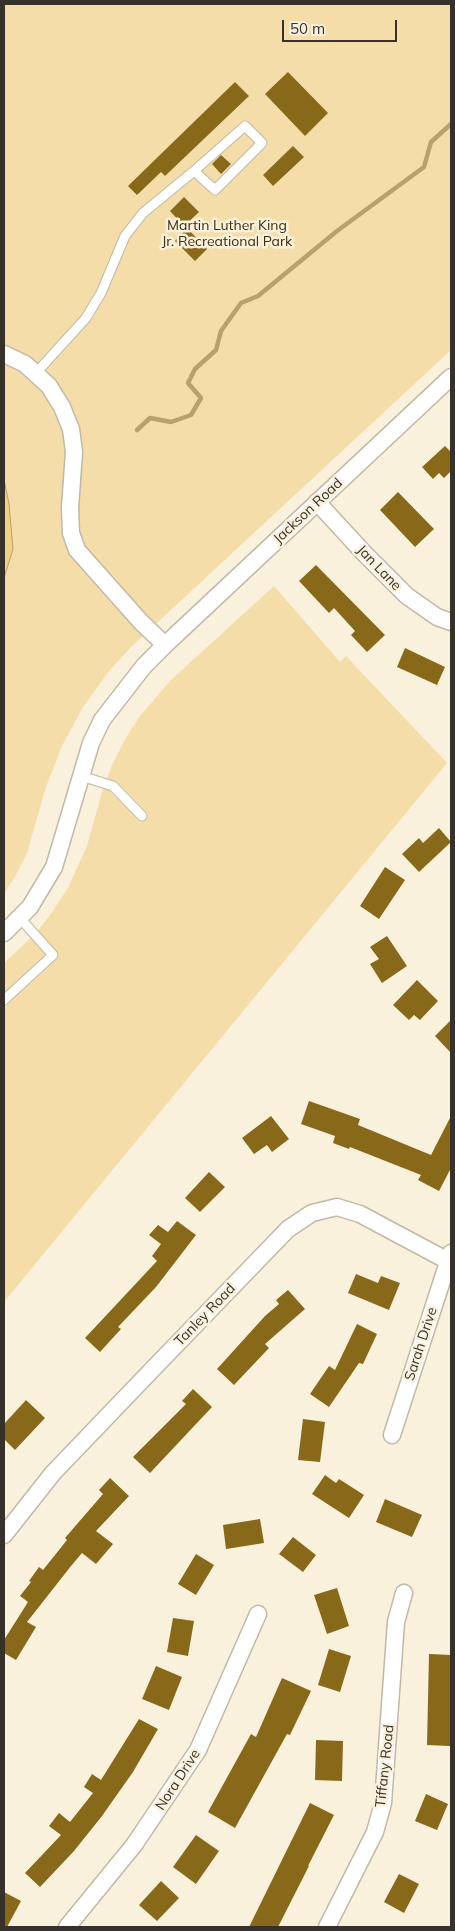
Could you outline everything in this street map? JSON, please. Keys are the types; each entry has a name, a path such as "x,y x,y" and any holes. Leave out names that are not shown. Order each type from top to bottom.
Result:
{"street":[{"path":"4,354 24,364 49,386 62,407 72,429 74,452 70,508 71,533 77,550 134,615 165,644"},
{"name":"Jackson Road","path":"4,933 30,907 54,867 91,743 102,720 144,666 165,644 451,377"},
{"name":"Jan Lane","path":"317,502 364,554 407,596 437,617 451,622"},
{"name":"Tanley Road","path":"4,1534 53,1473 146,1375 288,1229 312,1213 337,1208 360,1214 450,1257"},
{"name":"Sarah Drive","path":"392,1435 450,1257"},
{"name":"Tiffany Road","path":"327,1927 375,1832 383,1802 396,1622 404,1593"},
{"name":"Nora Drive","path":"67,1927 134,1846 198,1750 258,1614"}],"lane":[{"path":"35,374 86,318 101,293 125,236 143,212 194,171 245,126 262,143 215,190 194,171"},
{"path":"81,776 113,786 142,816"},
{"path":"4,1000 53,955 20,917"}],"green space":[{"name":"Martin Luther King Jr. Recreational Park","path":"4,4 451,4 451,350 131,647 109,671 83,707 62,746 46,787 27,853 4,894"},
{"path":"274,586 340,662 346,656 447,763 4,1302 4,963 36,933 68,888 87,846 102,792 112,765 140,716 171,680"}],"shaded area":[{"path":"4,479 9,504 13,549 4,578"}],"building":[{"path":"288,72 328,113 305,136 265,94"},
{"path":"235,82 249,96 165,176 161,172 137,195 128,186"},
{"path":"293,146 304,157 273,186 263,175"},
{"path":"221,155 231,164 221,174 212,164"},
{"path":"184,197 199,212 184,226 170,211"},
{"path":"187,228 207,249 195,261 175,241"},
{"path":"445,446 451,452 451,471 444,478 439,473 433,479 422,467"},
{"path":"398,492 434,529 415,547 380,510"},
{"path":"316,565 385,635 367,652 351,635 355,631 334,608 329,613 299,581"},
{"path":"405,648 445,667 437,685 397,667"},
{"path":"439,828 451,842 419,872 402,854 419,838 423,843"},
{"path":"385,867 405,880 379,919 360,906"},
{"path":"387,936 407,966 382,983 370,964 379,959 370,947"},
{"path":"417,980 438,1001 420,1020 414,1015 409,1020 393,1005"},
{"path":"451,1020 451,1053 435,1036"},
{"path":"309,1101 360,1119 358,1125 431,1155 451,1116 451,1168 439,1191 418,1180 421,1175 350,1147 349,1149 333,1143 335,1136 301,1124"},
{"path":"271,1116 289,1139 272,1152 267,1145 254,1154 242,1138"},
{"path":"209,1172 225,1187 200,1212 185,1198"},
{"path":"177,1221 196,1235 156,1287 118,1327 121,1329 100,1352 85,1338 157,1261 152,1256 161,1244 149,1235 158,1225 168,1232"},
{"path":"356,1274 378,1283 381,1276 400,1283 389,1310 348,1293"},
{"path":"288,1290 305,1309 265,1344 269,1348 234,1385 217,1369 265,1316 279,1304 276,1300"},
{"path":"357,1324 377,1334 363,1364 359,1363 329,1407 310,1394 329,1366 335,1370"},
{"path":"193,1389 212,1407 150,1473 133,1457 186,1404 182,1401"},
{"path":"26,1400 45,1418 15,1450 4,1439 4,1424"},
{"path":"303,1419 325,1422 320,1462 298,1460"},
{"path":"325,1475 336,1483 339,1479 364,1495 349,1518 312,1494"},
{"path":"110,1478 129,1496 96,1531 113,1544 96,1564 82,1553 71,1566 27,1622 36,1627 16,1660 4,1653 4,1640 28,1602 20,1596 31,1582 29,1581 39,1567 43,1570 67,1540 65,1538 103,1494 99,1490"},
{"path":"385,1499 422,1515 412,1537 376,1522"},
{"path":"260,1519 264,1543 226,1549 223,1525"},
{"path":"293,1537 316,1555 303,1572 279,1554"},
{"path":"196,1554 214,1565 196,1595 178,1584"},
{"path":"337,1588 349,1626 327,1634 314,1595"},
{"path":"173,1618 194,1621 188,1656 167,1652"},
{"path":"329,1649 351,1656 340,1692 318,1685"},
{"path":"429,1654 451,1655 450,1746 427,1745"},
{"path":"156,1666 182,1677 169,1710 142,1699"},
{"path":"282,1678 311,1691 290,1735 287,1734 235,1828 208,1812 251,1734 256,1737"},
{"path":"139,1719 158,1729 133,1772 74,1851 40,1887 25,1873 61,1835 49,1826 59,1813 70,1822 93,1793 84,1787 92,1774 101,1780"},
{"path":"316,1740 343,1741 342,1781 315,1780"},
{"path":"426,1794 448,1804 437,1830 415,1821"},
{"path":"310,1803 334,1815 309,1866 278,1927 249,1927"},
{"path":"196,1835 219,1851 196,1884 173,1867"},
{"path":"399,1874 419,1884 404,1913 384,1902"},
{"path":"161,1881 179,1898 157,1921 139,1905"},
{"path":"4,1892 21,1901 7,1927 4,1927"}],"waterway":[{"path":"137,430 150,418 171,422 191,415 201,398 188,383 195,369 216,350 221,331 241,303 258,296 337,231 424,167 431,142 451,124"}]}
